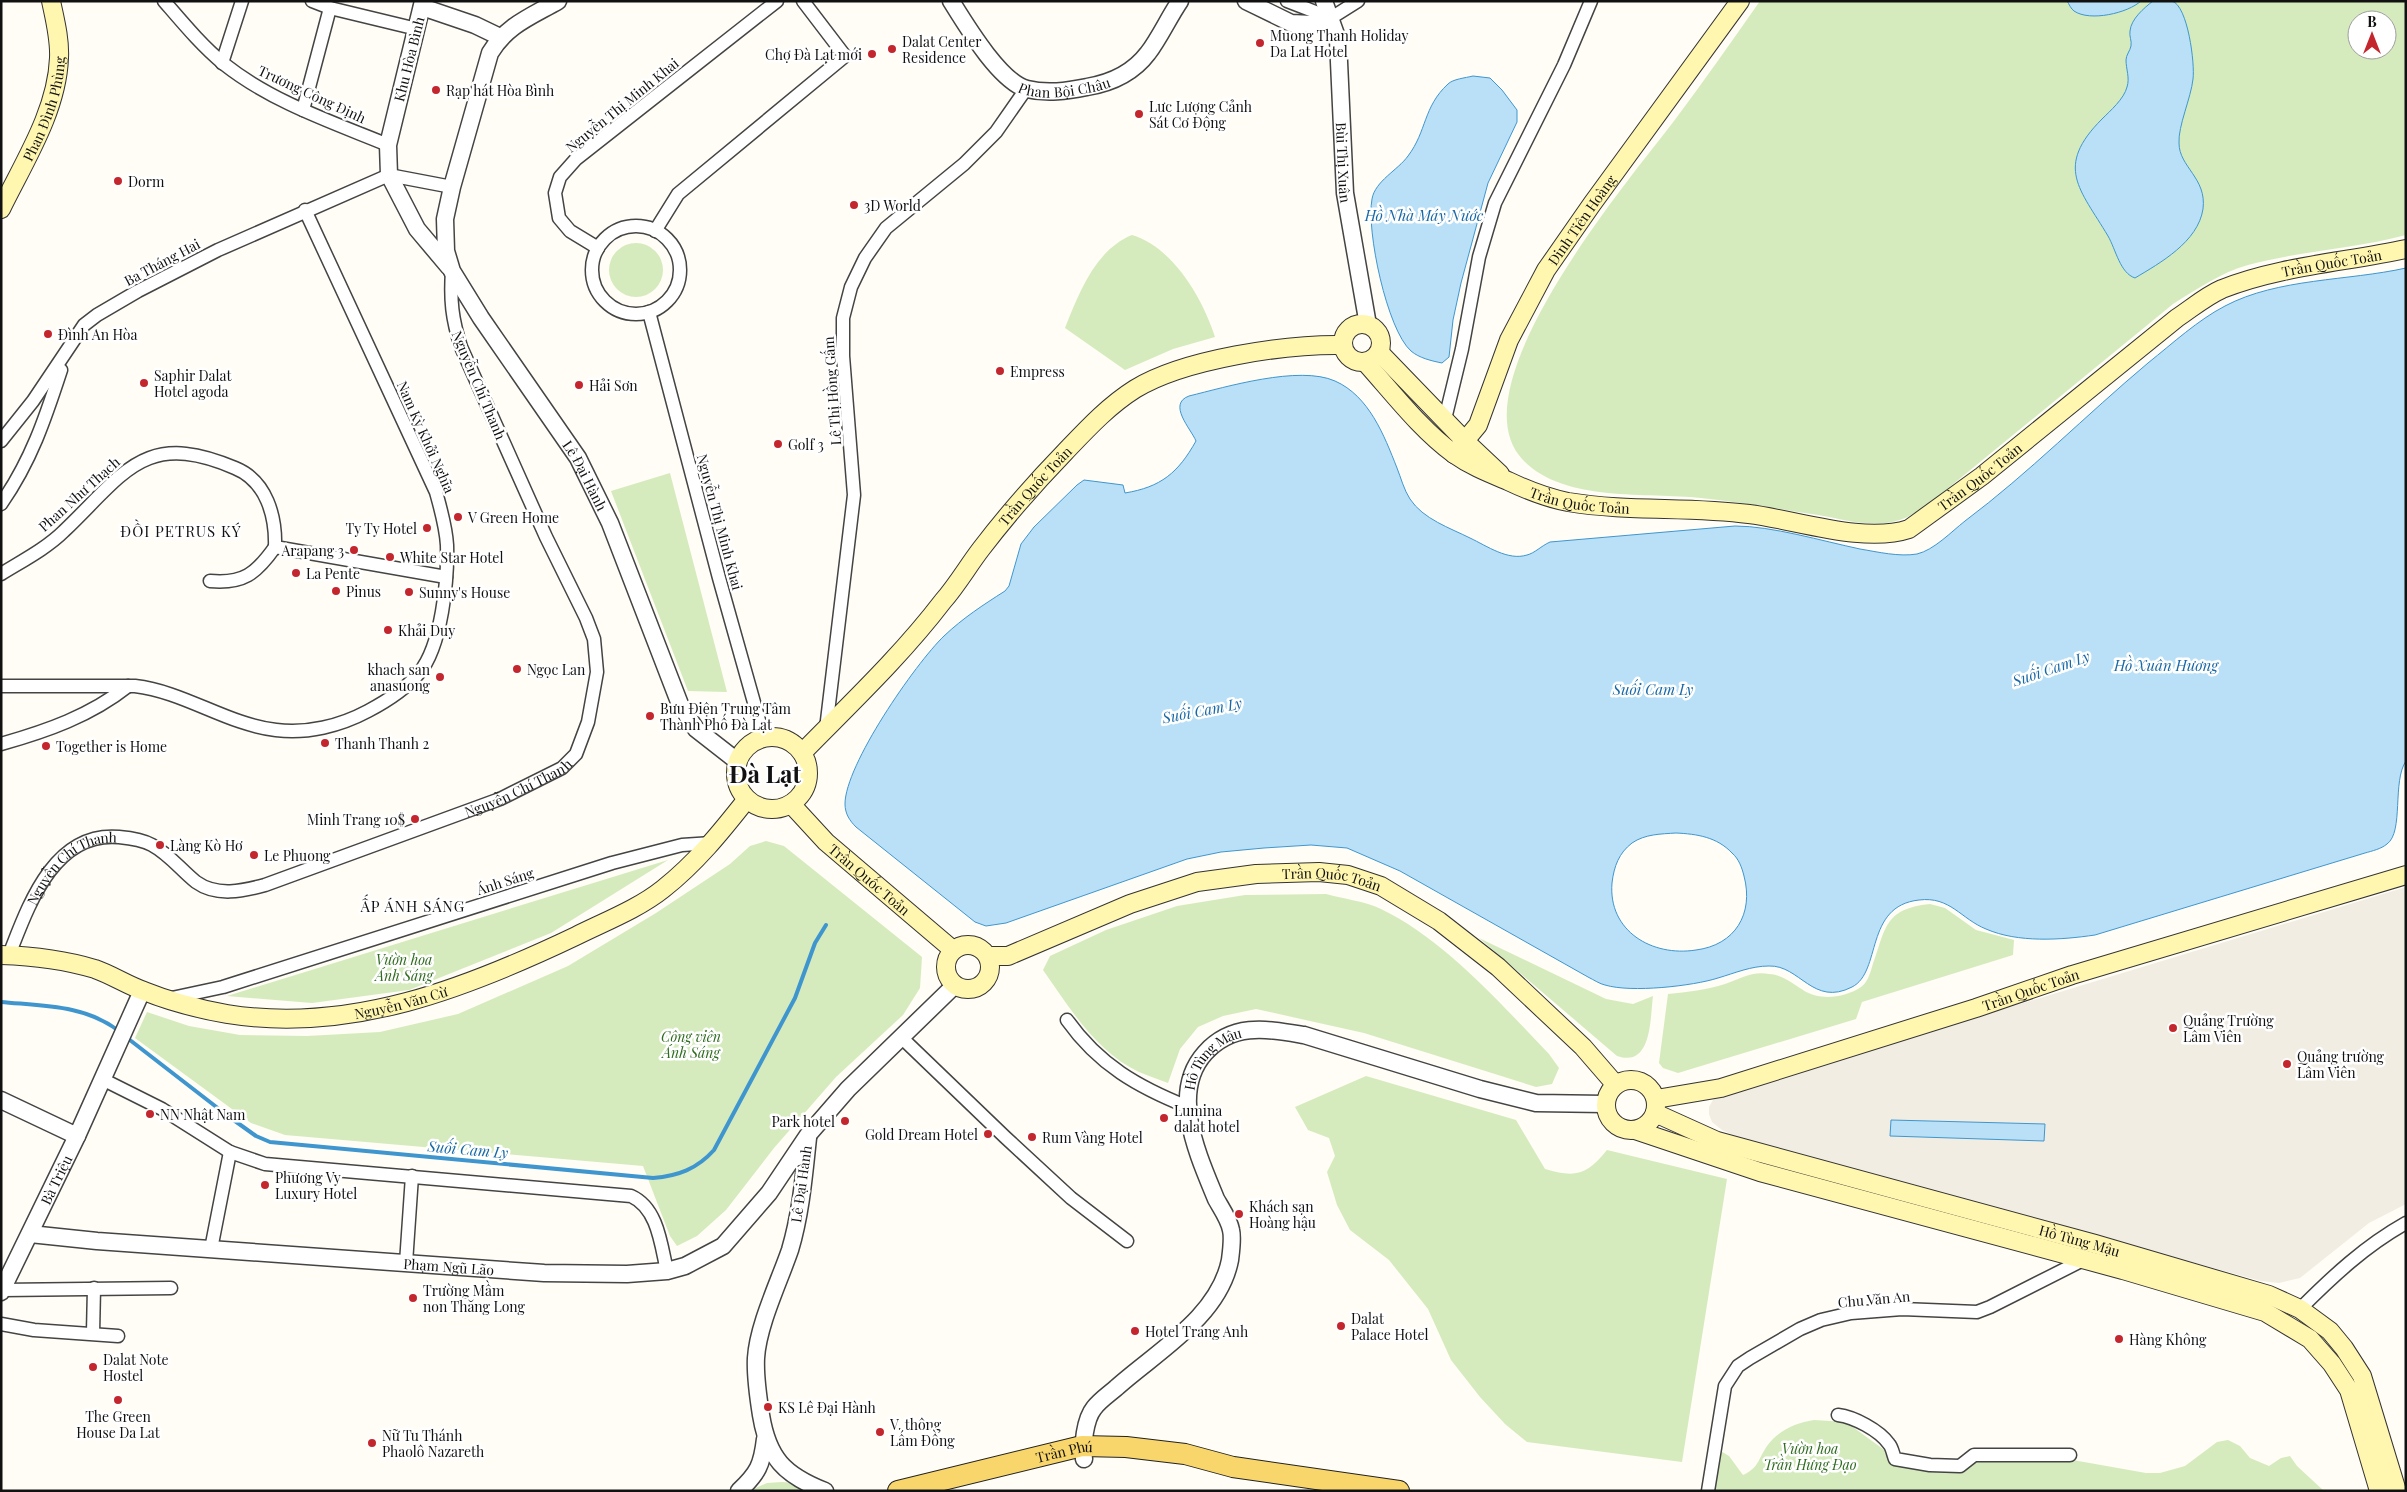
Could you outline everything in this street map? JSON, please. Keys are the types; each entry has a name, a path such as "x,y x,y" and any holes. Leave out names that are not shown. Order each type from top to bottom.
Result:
{"main road":[{"name":"Phan Đình Phùng","path":"1,209 38,133 57,77 60,57 58,30 51,1"},
{"name":"Đinh Tiên Hoàng","path":"1460,448 1478,425 1489,400 1509,340 1546,270 1740,1"},
{"name":"Trần Quốc Toản","path":"1372,357 1445,419 1460,448 1478,469 1540,495 1569,502 1714,510 1847,531 1879,535 1896,534 1909,529 1982,476 2177,318 2205,298 2221,290 2262,276 2406,249"},
{"path":"1357,325 1368,325 1378,333 1381,339 1372,357 1352,359 1343,345 1344,338 1351,328 1357,325"},
{"name":"Trần Quốc Toản","path":"802,753 860,696 943,602 980,550 1016,506 1086,430 1113,406 1135,390 1184,368 1312,345 1343,345"},
{"name":"Trần Quốc Toản","path":"1372,357 1409,412 1460,448"},
{"path":"764,738 786,740 802,753 807,764 808,775 805,786 799,796 791,804 780,808 757,806 747,799 737,782 737,761 748,746 764,738"},
{"name":"Nguyễn Văn Cừ","path":"5,955 63,962 96,970 142,991 165,999 230,1014 288,1018 362,1012 435,996 505,969 639,904 661,891 712,843 747,799"},
{"name":"Trần Quốc Toản","path":"791,804 826,842 954,950"},
{"name":"Trần Quốc Toản","path":"988,956 1008,956 1130,904 1197,882 1256,874 1319,872 1348,875 1381,886 1440,921 1498,967 1582,1048 1616,1084"},
{"name":"Trần Quốc Toản","path":"1655,1106 1721,1088 1976,1008 2072,974 2406,874"},
{"path":"972,945 984,951 988,956 991,969 985,982 974,989 961,988 950,980 946,968 949,955 959,946 972,945"},
{"path":"1631,1079 1639,1080 1646,1084 1655,1106 1647,1124 1635,1130 1628,1130 1616,1125 1608,1115 1605,1104 1610,1090 1616,1084 1631,1079"},
{"name":"Hồ Tùng Mậu","path":"1655,1106 1717,1141 2095,1244 2269,1295 2300,1309 2330,1331 2344,1348 2362,1376 2397,1491"},
{"name":"Hồ Tùng Mậu","path":"1635,1130 1760,1172 2265,1312 2310,1340 2332,1364 2349,1390 2379,1491"},
{"path":"2083,1260 2095,1244"},
{"name":"Trần Phú","path":"898,1491 951,1487 1083,1452 1126,1447 1185,1454 1233,1467 1399,1491"}],"street":[{"name":"Trương Công Định","path":"164,1 190,32 222,63 259,88 302,110 388,145"},
{"path":"222,63 242,1"},
{"path":"312,1 330,8 416,29"},
{"name":"Nguyễn Thị Minh Khai","path":"598,248 570,231 559,218 555,193 560,177 576,159 776,1"},
{"path":"655,231 678,194 845,56 803,1"},
{"name":"Phan Bội Châu","path":"951,1 982,47 1003,72 1026,89 1060,93 1098,85 1127,74 1148,53 1180,1"},
{"path":"1246,1 1291,22 1312,24 1331,18 1358,1"},
{"path":"1287,1 1331,18"},
{"name":"Bùi Thị Xuân","path":"1324,1 1338,40 1345,193 1368,325"},
{"path":"1445,419 1462,349 1479,256 1494,203 1564,64 1591,1"},
{"path":"389,175 452,186 490,53 500,37 514,26 554,2"},
{"name":"Khu Hòa Bình","path":"389,175 388,145 422,4 500,37"},
{"path":"302,110 330,8"},
{"name":"Lê Thị Hồng Gấm","path":"826,729 854,495 843,356 843,318 851,287 865,258 886,228 964,164 996,132 1026,89"},
{"path":"389,175 416,229 452,271"},
{"name":"Ba Tháng Hai","path":"1,441 64,358 70,344 84,325 97,315 212,253 305,210 389,175"},
{"name":"Lê Đại Hành","path":"452,186 445,218 444,236 452,271 481,318 578,458 587,474 634,582 681,707 696,729 737,761"},
{"name":"Nam Kỳ Khởi Nghĩa","path":"128,686 153,688 230,719 277,730 299,731 328,727 355,718 380,705 420,673 436,639 446,577 447,544 444,520 436,492 305,210"},
{"path":"635,226 655,231 663,235 673,245 679,257 681,271 678,285 672,297 662,306 649,312 636,314 623,312 611,307 602,298 595,286 592,273 593,260 598,248 608,236 621,229 635,226"},
{"name":"Nguyễn Chí Thanh","path":"5,955 45,877 55,863 68,852 86,842 109,836 130,838 151,844 167,855 197,882 213,890 241,891 294,875 500,799 562,768 576,754 594,698 597,672 594,639 586,618 542,529 461,347 452,320 450,298 452,271"},
{"name":"Nguyễn Thị Minh Khai","path":"649,312 716,571 764,738"},
{"path":"1,504 20,477 36,442 64,358"},
{"name":"Phan Như Thạch","path":"1,574 62,533 115,478 132,466 153,457 182,453 212,458 244,471 264,493 272,511 275,532 274,548"},
{"path":"210,581 229,582 241,579 253,572 265,561 274,548 446,577"},
{"path":"1,686 128,686"},
{"path":"1,744 38,734 71,721 104,704 128,686"},
{"name":"Ánh Sáng","path":"165,999 222,987 612,862 682,846 712,843"},
{"name":"Lê Đại Hành","path":"825,1491 796,1478 773,1455 765,1436 757,1391 756,1357 774,1292 790,1249 800,1205 808,1135 848,1089 955,985"},
{"name":"Bà Triệu","path":"2,1291 77,1136 104,1072 142,991"},
{"path":"1067,1020 1080,1038 1103,1061 1137,1084 1188,1107"},
{"name":"Hồ Tùng Mậu","path":"1083,1452 1093,1409 1200,1316 1225,1278 1230,1259 1231,1230 1216,1198 1196,1144 1188,1107 1188,1083 1196,1064 1213,1044 1237,1031 1265,1029 1304,1035 1480,1090 1536,1102 1605,1104"},
{"path":"902,1038 1005,1138 1071,1198 1127,1241"},
{"path":"104,1072 230,1152 265,1164 631,1196 646,1205 652,1217 661,1243 667,1271"},
{"path":"1,1100 77,1136"},
{"name":"Phạm Ngũ Lão","path":"30,1234 544,1273 627,1274 667,1271 699,1260 723,1246 769,1193 808,1135"},
{"path":"211,1249 230,1152"},
{"path":"406,1263 412,1176"},
{"path":"2300,1309 2352,1259 2382,1237 2406,1223"},
{"name":"Chu Văn An","path":"1708,1491 1725,1386 1738,1366 1750,1358 1800,1329 1821,1320 1851,1313 1902,1309 1977,1312 1990,1308 2083,1260"},
{"path":"93,1333 94,1288"},
{"path":"2,1291 171,1288"},
{"path":"1,1324 34,1330 118,1336"},
{"path":"1838,1415 1851,1417 1890,1444 1895,1458 1930,1465 1960,1466 1974,1455 2070,1455"},
{"name":"Lê Đại Hành","path":"739,1491 758,1472 763,1458 765,1436"}],"green space":[{"path":"1760,1 2406,1 2406,235 2367,244 2267,260 2238,268 2209,282 2173,304 1941,494 1914,513 1896,521 1877,524 1857,522 1701,498 1607,493 1561,483 1540,474 1523,460 1508,427 1511,385 1528,337 1555,286 1588,235 1685,106"},
{"path":"1132,235 1147,241 1161,251 1184,276 1203,307 1215,337 1173,349 1125,370 1065,328 1083,287 1098,262 1119,242"},
{"path":"636,243 646,245 655,251 661,260 663,270 661,280 655,289 646,295 636,297 626,295 617,289 611,280 609,270 611,260 617,251 626,245"},
{"path":"670,473 727,692 688,691 611,491"},
{"name":"Công viên Ánh Sáng","path":"766,841 784,846 922,957 920,988 903,1015 836,1077 774,1148 726,1210 697,1236 677,1246 670,1236 643,1166 285,1135 251,1123 135,1038 147,1012 189,1026 240,1035 307,1036 380,1032 458,1014 568,966 656,913 730,864 750,846"},
{"name":"Vườn hoa Ánh Sáng","path":"668,860 551,933 409,990 312,1003 227,996"},
{"path":"1326,894 1375,906 1405,922 1449,955 1471,974 1549,1054 1559,1068 1552,1084 1536,1087 1364,1033 1256,1009 1223,1016 1198,1027 1180,1049 1168,1083 1139,1072 1110,1053 1085,1027 1043,970 1050,956 1106,930 1177,906 1245,895"},
{"path":"1930,904 1945,908 1976,930 2014,940 2013,955 1862,1002 1856,1019 1678,1073 1663,1068 1659,1063 1668,994 1711,988 1746,976 1763,973 1783,978 1817,996 1832,997 1847,994 1855,991 1867,981 1884,932 1895,916 1903,911"},
{"path":"1479,938 1606,999 1633,1004 1653,996 1650,1028 1643,1048 1637,1055 1628,1058 1617,1056"},
{"path":"1366,1076 1516,1120 1545,1169 1573,1174 1580,1172 1593,1165 1607,1150 1727,1179 1682,1462 1527,1442 1505,1424 1480,1397 1451,1360 1428,1309 1389,1260 1350,1230 1337,1205 1327,1172 1335,1156 1329,1138 1308,1130 1295,1107"},
{"name":"Vườn hoa Trần Hưng Đạo","path":"1814,1420 1846,1422 1883,1449 1903,1467 1952,1471 1975,1459 2067,1459 2146,1473 2160,1473 2185,1466 2217,1442 2228,1440 2240,1446 2250,1458 2269,1466 2281,1458 2290,1456 2297,1466 2324,1491 1712,1491 1719,1450 1729,1456 1743,1475 1755,1466 1767,1446 1782,1432 1794,1425"},
{"path":"767,1483 795,1483 807,1491 749,1491"}],"shaded area":[{"name":"Quảng Trường Lâm Viên","path":"2406,887 2406,1204 2369,1223 2300,1278 2279,1283 2261,1281 1741,1139 1722,1130 1712,1122 1709,1114 1709,1107 1713,1100 1720,1095"}],"water":[{"path":"2067,1 2141,1 2127,9 2109,15 2089,16 2074,11"},
{"path":"2153,1 2172,1 2178,5 2189,36 2193,61 2193,79 2180,128 2179,143 2183,159 2201,189 2203,209 2200,221 2186,241 2155,266 2135,278 2122,266 2108,236 2088,205 2076,178 2075,165 2079,151 2087,136 2123,96 2128,84 2126,60 2131,46 2131,27 2138,14"},
{"name":"Hồ Nhà Máy Nước","path":"1473,76 1490,78 1502,90 1517,110 1517,122 1488,183 1461,283 1453,320 1449,357 1442,363 1422,357 1411,351 1402,340 1394,323 1380,279 1375,255 1372,233 1372,199 1377,187 1404,161 1414,147 1429,110 1440,93 1453,81"},
{"name":"Hồ Xuân Hương","path":"2406,268 2406,761 2400,781 2397,818 2392,838 2387,844 2376,850 2095,935 2082,937 2040,939 2012,937 1977,925 1955,909 1939,901 1919,900 1902,905 1890,914 1882,926 1867,968 1861,979 1852,987 1839,992 1827,992 1817,989 1780,967 1769,966 1749,968 1693,984 1662,988 1630,988 1599,983 1400,871 1347,848 1311,845 1264,848 1221,852 1187,859 1006,923 986,926 975,922 856,827 847,814 845,804 848,787 856,765 900,691 931,650 958,623 1005,591 1009,586 1021,544 1034,527 1077,485 1084,480 1123,485 1125,493 1149,487 1175,470 1196,441 1180,411 1180,405 1183,400 1189,396 1242,383 1283,376 1302,375 1335,381 1357,396 1374,418 1387,443 1406,492 1415,506 1446,527 1498,552 1512,556 1530,554 1550,542 1735,526 1765,528 1881,553 1910,555 1930,549 1989,503 2148,363 2186,332 2225,306 2267,290 2290,285","holes":["1676,833 1706,837 1720,843 1734,855 1740,864 1744,876 1746,903 1743,915 1731,934 1721,942 1710,947 1680,951 1649,945 1625,927 1617,915 1613,900 1612,883 1618,860 1624,851 1632,843 1642,838"]},
{"path":"1891,1120 2045,1124 2044,1141 1890,1136"}],"waterway":[{"name":"Suối Cam Ly","path":"126,1037 228,1116 256,1136 270,1142 653,1178 662,1177 694,1167 714,1150 795,998 815,943 826,925"},
{"name":"Suối Cam Ly","path":"1,1002 78,1011 106,1022 119,1031"}],"place":[{"name":"Muong Thanh Holiday Da Lat Hotel","path":"1260,43"},
{"name":"Dalat Center Residence","path":"892,49"},
{"name":"Chợ Đà Lạt mới","path":"872,54"},
{"name":"Rạp hát Hòa Bình","path":"436,90"},
{"name":"Lực Lượng Cảnh Sát Cơ Động","path":"1139,114"},
{"name":"Dorm","path":"118,181"},
{"name":"3D World","path":"854,205"},
{"name":"Đình An Hòa","path":"48,334"},
{"name":"Empress","path":"1000,371"},
{"name":"Saphir Dalat Hotel agoda","path":"144,383"},
{"name":"Hải Sơn","path":"579,385"},
{"name":"Golf 3","path":"778,444"},
{"name":"V Green Home","path":"458,517"},
{"name":"Ty Ty Hotel","path":"427,528"},
{"name":"Arapang 3","path":"354,550"},
{"name":"White Star Hotel","path":"390,557"},
{"name":"La Pente","path":"296,573"},
{"name":"Pinus","path":"336,591"},
{"name":"Sunny's House","path":"409,592"},
{"name":"Khải Duy","path":"388,630"},
{"name":"Ngọc Lan","path":"517,669"},
{"name":"khach san anasuong","path":"440,677"},
{"name":"Bưu Điện Trung Tâm Thành Phố Đà Lạt","path":"650,716"},
{"name":"Thanh Thanh 2","path":"325,743"},
{"name":"Together is Home","path":"46,746"},
{"name":"Minh Trang 10$","path":"415,819"},
{"name":"Làng Kò Hơ","path":"160,845"},
{"name":"Le Phuong","path":"254,855"},
{"name":"Quảng Trường Lâm Viên","path":"2173,1028"},
{"name":"Quảng trường Lâm Viên","path":"2287,1064"},
{"name":"NN Nhật Nam","path":"150,1114"},
{"name":"Lumina dalat hotel","path":"1164,1118"},
{"name":"Park hotel","path":"845,1121"},
{"name":"Gold Dream Hotel","path":"988,1134"},
{"name":"Rum Vàng Hotel","path":"1032,1137"},
{"name":"Phương Vy Luxury Hotel","path":"265,1185"},
{"name":"Khách sạn Hoàng hậu","path":"1239,1214"},
{"name":"Trường Mầm non Thăng Long","path":"413,1298"},
{"name":"Dalat Palace Hotel","path":"1341,1326"},
{"name":"Hotel Trang Anh","path":"1135,1331"},
{"name":"Hàng Không","path":"2119,1339"},
{"name":"Dalat Note Hostel","path":"93,1367"},
{"name":"The Green House Da Lat","path":"118,1400"},
{"name":"KS Lê Đại Hành","path":"768,1407"},
{"name":"V. thông Lấm Đồng","path":"880,1432"},
{"name":"Nữ Tu Thánh Phaolô Nazareth","path":"372,1443"}],"district":[{"name":"ĐỒI PETRUS KÝ","path":"181,531"},
{"name":"Đà Lạt","path":"765,773"},
{"name":"ẤP ÁNH SÁNG","path":"413,906"}]}
